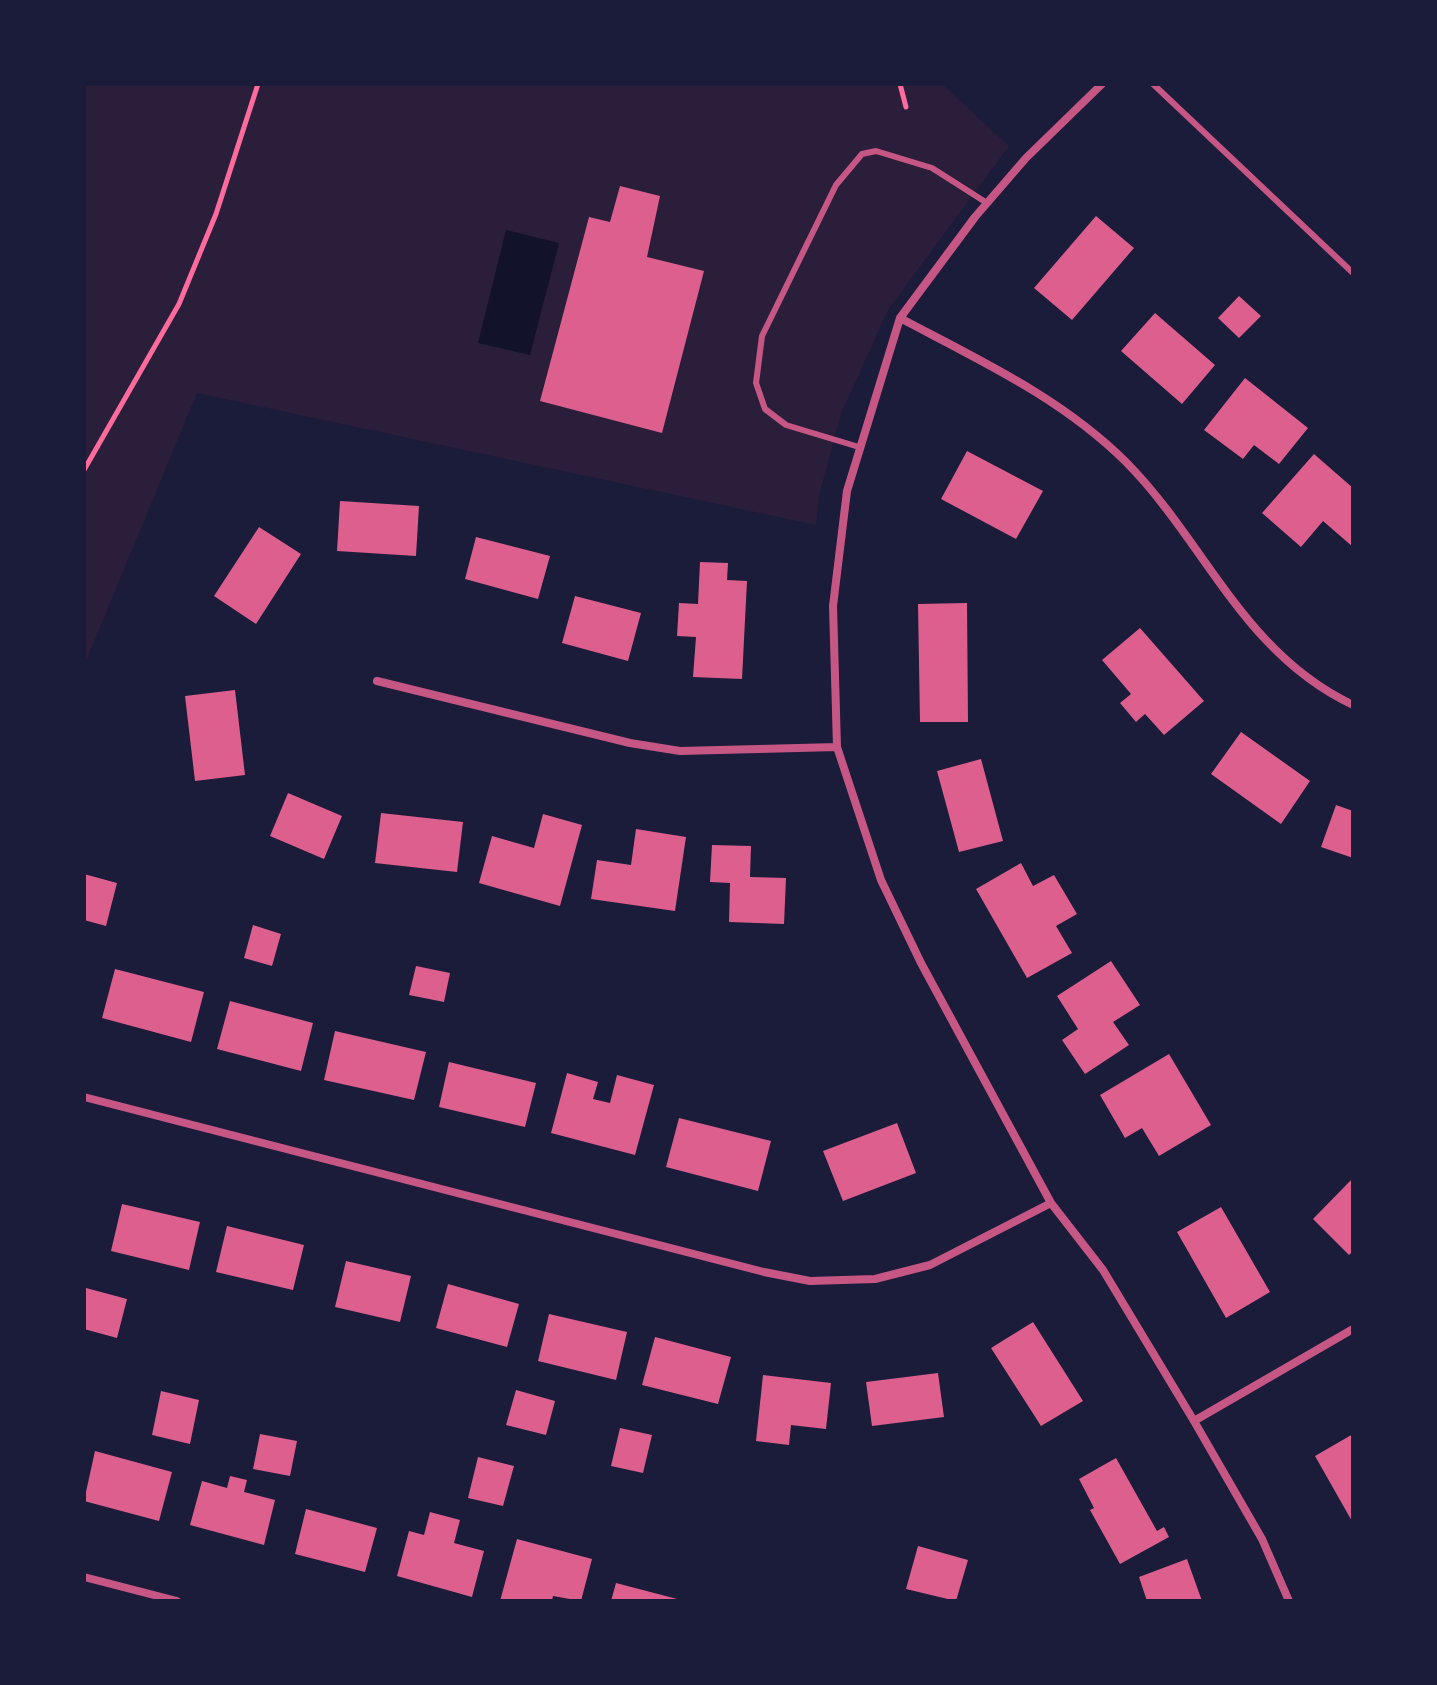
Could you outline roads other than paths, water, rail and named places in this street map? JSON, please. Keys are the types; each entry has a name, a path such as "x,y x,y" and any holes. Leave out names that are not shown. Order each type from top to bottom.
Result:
{"street":[{"path":"1102,84 1026,158 987,203 900,318 847,491 833,606 837,747 881,880 921,963 1051,1203 1103,1270 1194,1421 1262,1539 1289,1601"},
{"path":"900,318 1034,389 1093,432 1128,464 1260,636 1287,661 1353,705"},
{"path":"377,681 630,743 680,751 837,747"},
{"path":"84,1097 764,1272 810,1281 875,1279 930,1265 1051,1203"},
{"path":"1194,1421 1353,1329"},
{"path":"84,1577 177,1601"}],"lane":[{"path":"1153,84 1353,273"},
{"path":"859,447 786,425 765,409 756,383 762,336 836,185 862,154 876,151 932,168 987,203"}]}
